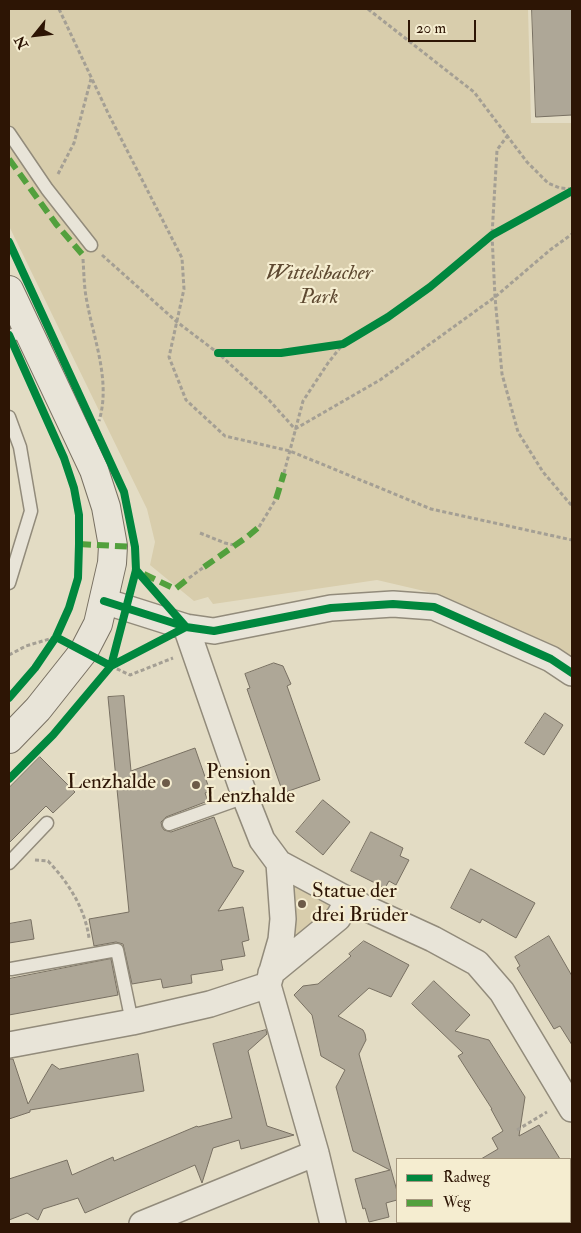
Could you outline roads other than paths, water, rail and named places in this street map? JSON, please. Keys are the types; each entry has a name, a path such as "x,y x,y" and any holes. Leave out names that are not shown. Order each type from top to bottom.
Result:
{"main road":[{"path":"9,290 17,332 94,470 106,507 112,546 112,563 98,624 84,651 38,709 9,739"}],"street":[{"path":"104,601 186,627 214,630 331,608 393,604 434,607 551,659 572,673"},
{"path":"186,627 245,798 262,840 279,863 348,900 434,939 476,963 502,992 570,1105"},
{"path":"279,863 283,919 280,940 270,979 333,1224"},
{"path":"9,1045 132,1022 210,1004 270,979 338,918 348,900"},
{"path":"142,1224 316,1153"}],"lane":[{"path":"9,133 87,249"},
{"path":"9,417 20,447 31,511 9,583"},
{"path":"169,824 245,798"},
{"path":"10,861 47,823"},
{"path":"12,969 118,950 132,1022"}],"place":[{"name":"Lenzhalde","path":"166,783"},
{"name":"Pension Lenzhalde","path":"196,785"},
{"name":"Statue der drei Brüder","path":"302,904"}],"park label":[{"name":"Wittelsbacher Park","path":"319,286"}]}
